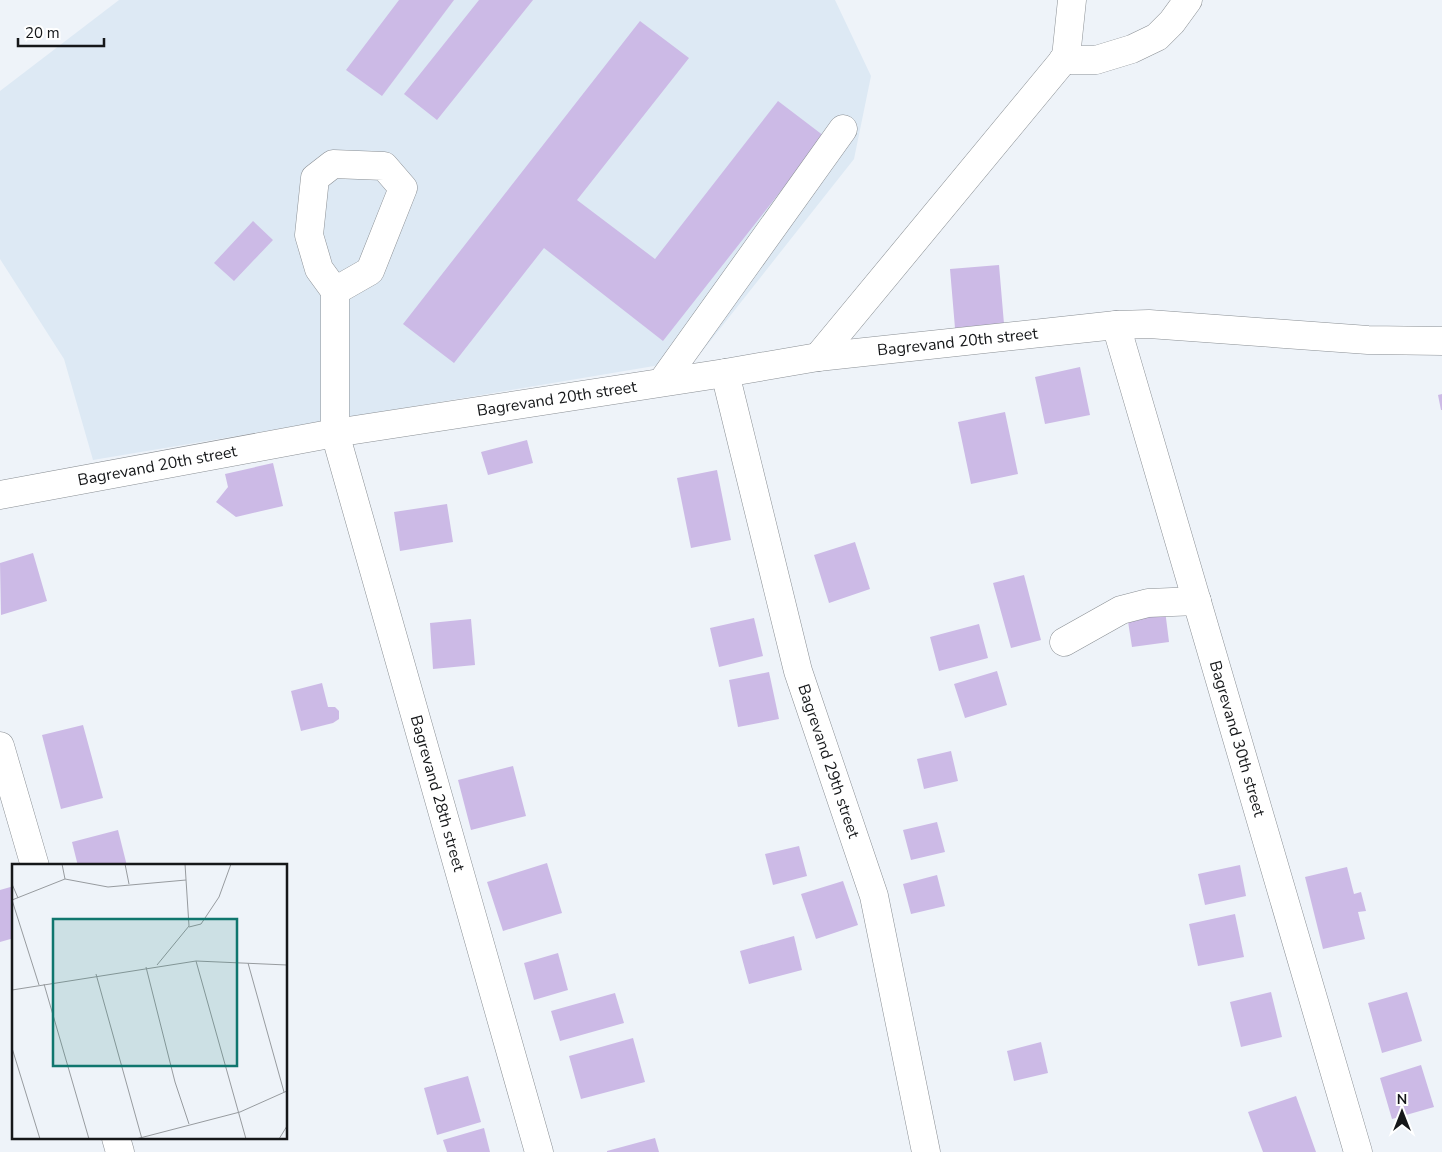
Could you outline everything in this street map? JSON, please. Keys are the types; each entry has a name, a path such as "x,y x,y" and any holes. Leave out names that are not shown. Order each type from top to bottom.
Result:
{"street":[{"path":"818,357 1066,57 1072,0"},
{"path":"1063,60 1096,60 1132,49 1157,37 1172,22 1188,0"},
{"path":"662,382 842,129"},
{"path":"333,164 384,166 404,188 370,271 335,291 319,269 309,235 315,178 333,164"},
{"name":"Bagrevand 28th street","path":"335,291 335,433 539,1152"},
{"name":"Bagrevand 20th street","path":"0,495 335,433 818,357 1116,325 1149,324 1368,340 1442,341"},
{"name":"Bagrevand 30th street","path":"1116,325 1358,1152"},
{"name":"Bagrevand 29th street","path":"725,373 798,671 874,896 926,1152"},
{"path":"1064,642 1121,610 1148,603 1197,601"},
{"path":"0,746 34,864"}],"shaded area":[{"path":"119,0 835,0 871,76 854,159 696,359 93,460 64,359 0,259 0,91"}],"building":[{"path":"399,0 454,0 382,96 346,70"},
{"path":"479,0 533,0 437,120 404,94"},
{"path":"640,21 689,58 577,200 655,259 778,101 824,136 663,341 544,248 454,363 403,324"},
{"path":"253,221 273,240 234,281 214,263"},
{"path":"999,265 1004,324 955,328 950,269"},
{"path":"1080,367 1090,415 1045,424 1035,377"},
{"path":"1442,394 1442,410 1441,410 1438,395"},
{"path":"1005,412 1018,474 971,484 958,422"},
{"path":"527,440 533,463 488,475 481,452"},
{"path":"273,463 283,506 236,517 216,502 228,487 225,474"},
{"path":"717,470 731,540 691,548 677,478"},
{"path":"447,504 453,542 400,551 394,512"},
{"path":"855,542 870,589 829,603 814,555"},
{"path":"33,553 47,601 1,615 0,563"},
{"path":"1024,575 1041,640 1011,648 993,583"},
{"path":"1165,610 1169,642 1132,647 1127,615"},
{"path":"754,618 763,656 719,667 710,628"},
{"path":"471,619 475,665 433,669 430,623"},
{"path":"979,624 988,658 939,671 930,637"},
{"path":"997,671 1007,705 965,718 954,684"},
{"path":"769,672 779,719 738,727 729,680"},
{"path":"322,683 328,707 335,707 339,711 339,719 333,723 301,731 291,691"},
{"path":"83,725 103,798 61,809 42,735"},
{"path":"951,751 958,781 924,789 917,759"},
{"path":"513,766 526,816 471,830 458,780"},
{"path":"937,822 945,852 911,860 903,830"},
{"path":"118,830 126,864 78,864 72,842"},
{"path":"799,846 807,876 773,885 765,854"},
{"path":"547,863 562,913 503,931 487,882"},
{"path":"1240,865 1246,896 1205,905 1198,874"},
{"path":"1347,867 1354,894 1361,892 1366,911 1358,912 1365,939 1323,949 1305,877"},
{"path":"937,875 945,906 911,914 903,884"},
{"path":"843,881 858,925 816,939 801,894"},
{"path":"12,887 12,939 0,942 0,890"},
{"path":"1235,914 1244,957 1198,966 1189,924"},
{"path":"794,936 802,970 749,984 740,951"},
{"path":"558,953 568,990 534,1000 524,963"},
{"path":"1271,992 1282,1037 1241,1047 1230,1002"},
{"path":"1407,992 1422,1041 1382,1053 1368,1003"},
{"path":"615,993 624,1023 560,1041 551,1011"},
{"path":"633,1038 645,1082 581,1099 569,1056"},
{"path":"1041,1042 1048,1073 1014,1081 1007,1051"},
{"path":"1421,1065 1434,1107 1392,1119 1380,1078"},
{"path":"468,1076 481,1122 437,1135 424,1088"},
{"path":"1296,1096 1316,1152 1263,1152 1248,1112"},
{"path":"484,1128 490,1152 447,1152 443,1140"},
{"path":"655,1138 659,1152 607,1152 607,1151"}]}
